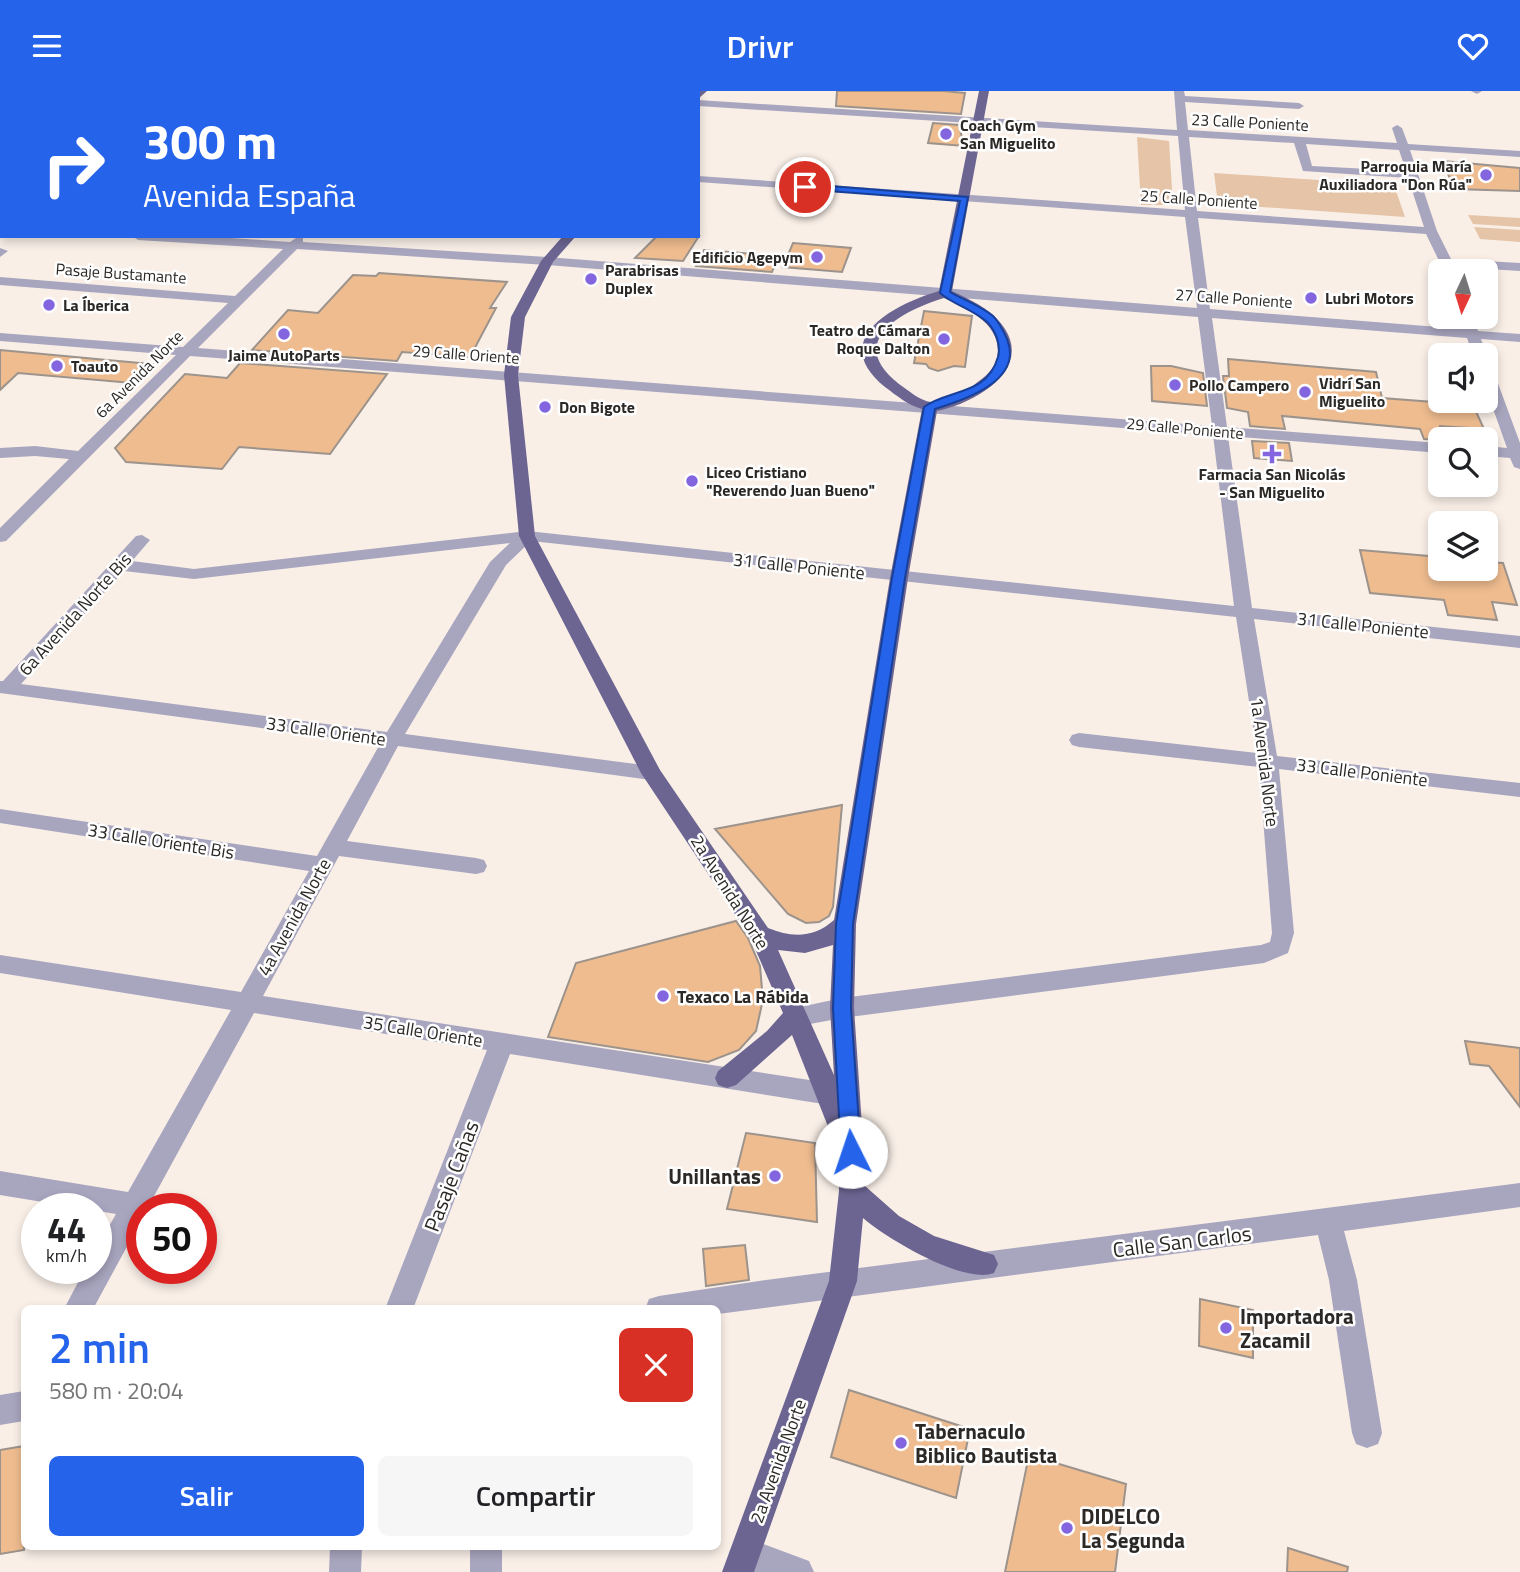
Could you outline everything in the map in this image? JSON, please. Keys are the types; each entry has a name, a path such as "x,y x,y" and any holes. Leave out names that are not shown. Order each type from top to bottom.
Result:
{"main road":[{"path":"945,293 984,91"},
{"name":"2a Avenida Norte","path":"568,238 547,261 518,317 511,375 527,536 652,773 760,934 794,1017 838,1096"},
{"path":"945,293 977,309 997,327 1005,348 1004,358 992,379 980,388 966,396 930,407 911,399 884,379 875,369 869,347 877,327 886,318 911,303 945,293"},
{"name":"2a Avenida Norte","path":"741,1562 843,1281 852,1191 851,1152 838,1096 845,924 899,578 930,407"},
{"path":"760,934 774,941 806,945 835,935 845,924"},
{"path":"727,1079 775,1038 794,1017"},
{"path":"852,1191 890,1225 928,1246 984,1264"}],"street":[{"path":"1180,95 1299,106"},
{"name":"1a Avenida Norte","path":"794,1017 842,1008 1273,951 1280,947 1283,933 1268,761 1244,612 1191,214 1180,95"},
{"name":"23 Calle Poniente","path":"700,103 1520,154"},
{"path":"1398,128 1431,231 1444,259"},
{"path":"1299,141 1307,169 1413,175"},
{"name":"25 Calle Poniente","path":"700,179 1431,231"},
{"name":"27 Calle Poniente","path":"202,238 297,241 1520,338"},
{"name":"6a Avenida Norte","path":"3,531 297,241"},
{"path":"1498,267 1520,267"},
{"name":"Pasaje Bustamante","path":"0,281 239,300"},
{"path":"1470,329 1475,343"},
{"name":"29 Calle Oriente","path":"0,337 930,407"},
{"path":"1498,403 1520,404"},
{"path":"1498,405 1519,457"},
{"name":"29 Calle Poniente","path":"930,407 1428,447"},
{"path":"0,453 35,451 82,456"},
{"path":"1498,453 1519,457"},
{"name":"31 Calle Poniente","path":"120,565 194,574 527,536 899,578 1520,642"},
{"name":"4a Avenida Norte","path":"142,1193 392,740 499,562 527,536"},
{"name":"6a Avenida Norte Bis","path":"4,688 142,540"},
{"name":"33 Calle Oriente","path":"4,688 652,773"},
{"name":"33 Calle Poniente","path":"1079,740 1520,790"},
{"name":"33 Calle Oriente Bis","path":"0,816 327,856 476,866"},
{"name":"35 Calle Oriente","path":"0,964 838,1096"},
{"name":"Pasaje Cañas","path":"401,1305 502,1043"},
{"path":"0,1183 126,1204"},
{"name":"Calle San Carlos","path":"685,1305 843,1281 1328,1223 1520,1195"},
{"name":"4a Avenida Norte","path":"80,1305 126,1221"},
{"path":"1328,1223 1343,1280 1367,1433"},
{"path":"0,1410 21,1406"},
{"path":"345,1572 346,1550"},
{"path":"486,1550 486,1572"},
{"path":"741,1562 798,1572"}],"shaded area":[{"path":"1137,137 1169,141 1173,205 1141,205"},
{"path":"1214,173 1394,185 1405,217 1218,204"},
{"path":"1468,215 1520,218 1520,227 1473,224"},
{"path":"1474,227 1520,230 1520,242 1480,239"}],"building":[{"path":"837,91 965,93 961,114 836,106"},
{"name":"Coach Gym San Miguelito","path":"933,123 959,125 964,146 928,143"},
{"name":"Parroquia María Auxiliadora \"Don Rúa\"","path":"1443,161 1520,168 1520,191 1454,189"},
{"path":"655,238 698,238 683,261 635,258"},
{"name":"Edificio Agepym","path":"793,243 851,248 842,272 783,267"},
{"path":"704,250 779,256 772,272 696,266"},
{"path":"379,273 507,282 490,308 496,308 470,357 402,352 397,361 252,350 288,310 318,313 353,275 376,276"},
{"name":"Teatro de Cámara Roque Dalton","path":"924,311 972,316 965,367 954,366 938,371 926,364 914,363"},
{"path":"0,350 152,364 132,383 18,373 0,390"},
{"name":"Vidrí San Miguelito","path":"1228,359 1376,372 1382,398 1428,402 1428,413 1477,413 1483,427 1428,427 1428,439 1424,439 1420,429 1282,416 1285,429 1250,426 1248,412 1227,408 1223,376 1229,376"},
{"path":"240,363 387,374 330,454 239,447 222,469 126,462 115,448 185,374 227,378"},
{"name":"Pollo Campero","path":"1151,366 1171,366 1203,373 1207,406 1152,401"},
{"name":"Farmacia San Nicolás - San Miguelito","path":"1252,441 1289,443 1292,461 1254,458"},
{"path":"1360,550 1428,556 1428,581 1498,581 1498,563 1503,563 1517,605 1492,602 1497,620 1448,615 1444,600 1370,593"},
{"path":"842,805 833,907 829,916 819,922 806,923 788,914 715,829"},
{"name":"Texaco La Rábida","path":"736,921 748,938 760,966 762,989 762,1004 756,1031 739,1050 708,1062 548,1037 576,963"},
{"path":"1465,1041 1520,1048 1520,1107 1489,1066 1470,1064"},
{"name":"Unillantas","path":"746,1133 815,1143 817,1222 727,1209"},
{"path":"745,1245 749,1280 706,1286 703,1249"},
{"name":"Importadora Zacamil","path":"1200,1299 1253,1310 1253,1358 1199,1346"},
{"name":"Tabernaculo Biblico Bautista","path":"849,1390 970,1429 956,1498 831,1457"},
{"path":"21,1446 21,1550 24,1550 0,1554 0,1450"},
{"name":"DIDELCO La Segunda","path":"1029,1455 1126,1484 1115,1572 1005,1572"},
{"path":"1288,1548 1348,1567 1347,1572 1287,1572"}],"place":[{"name":"Coach Gym San Miguelito","path":"946,134"},
{"name":"Parroquia María Auxiliadora \"Don Rúa\"","path":"1486,175"},
{"name":"Edificio Agepym","path":"817,257"},
{"name":"Parabrisas Duplex","path":"591,279"},
{"name":"Lubri Motors","path":"1311,298"},
{"name":"La Íberica","path":"49,305"},
{"name":"Jaime AutoParts","path":"284,334"},
{"name":"Teatro de Cámara Roque Dalton","path":"944,339"},
{"name":"Toauto","path":"57,366"},
{"name":"Pollo Campero","path":"1175,385"},
{"name":"Vidrí San Miguelito","path":"1305,392"},
{"name":"Don Bigote","path":"545,407"},
{"name":"Farmacia San Nicolás - San Miguelito","path":"1272,454"},
{"name":"Liceo Cristiano \"Reverendo Juan Bueno\"","path":"692,481"},
{"name":"Texaco La Rábida","path":"663,996"},
{"name":"Unillantas","path":"775,1176"},
{"name":"Importadora Zacamil","path":"1226,1328"},
{"name":"Tabernaculo Biblico Bautista","path":"901,1443"},
{"name":"DIDELCO La Segunda","path":"1067,1528"}],"route":[{"path":"805,187 965,199 945,293 977,309 988,318 1003,337 1005,348 1000,369 992,379 966,396 930,407 899,578 845,924 842,1008 851,1152"}]}
